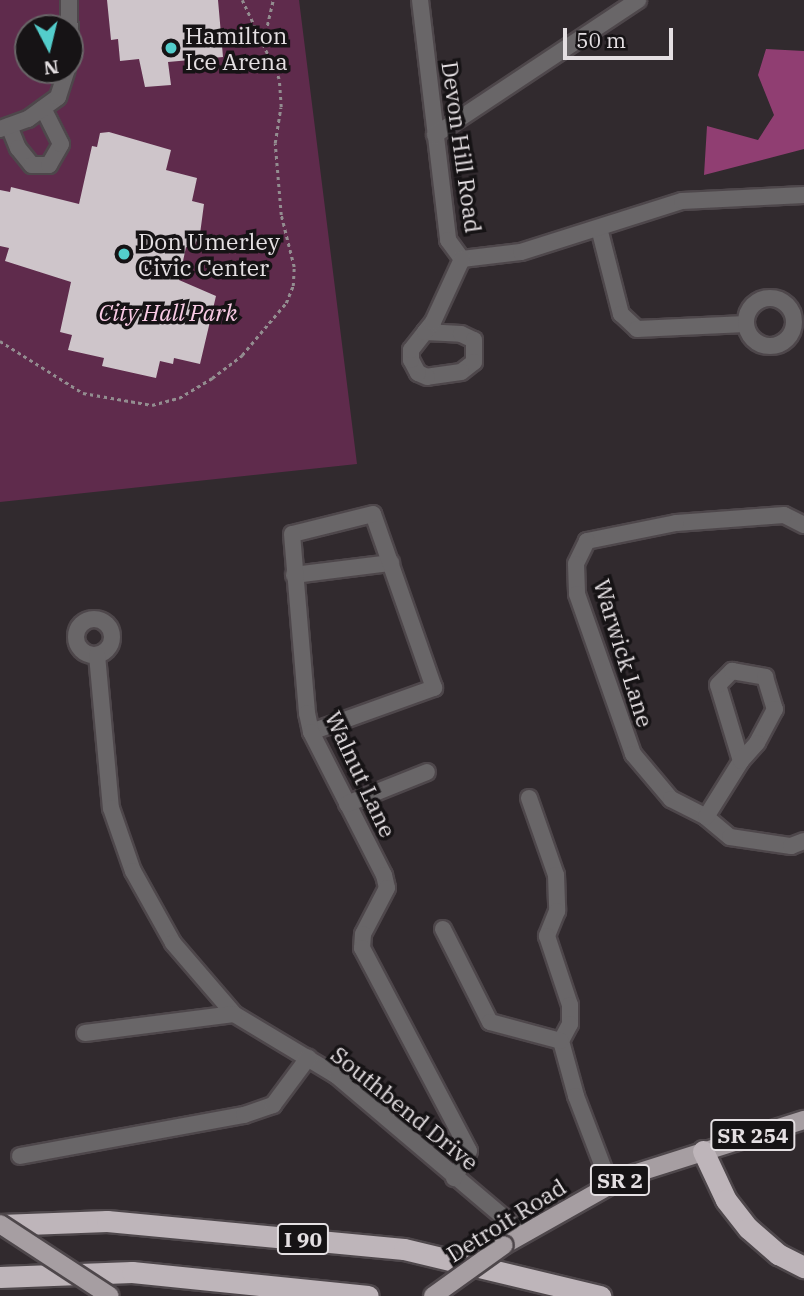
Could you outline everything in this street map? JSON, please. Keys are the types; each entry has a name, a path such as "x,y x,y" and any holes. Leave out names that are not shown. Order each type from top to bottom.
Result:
{"highway":[{"path":"703,1151 726,1200 748,1228 778,1254 804,1266"},
{"name":"I 90","path":"0,1224 107,1221 404,1249 600,1296"},
{"name":"I 90","path":"0,1277 132,1272 368,1296"}],"main road":[{"name":"Detroit Road","path":"433,1296 522,1233 610,1185 703,1151 804,1120"},
{"path":"0,1224 110,1296"}],"street":[{"name":"Devon Hill Road","path":"420,0 448,240 462,259 425,331"},
{"path":"435,135 638,0"},
{"path":"43,108 61,145 49,165 32,165 5,127 43,108 58,97 62,84"},
{"path":"462,259 521,252 682,201 804,195"},
{"path":"599,228 621,314 637,329 746,324"},
{"name":"Walnut Lane","path":"312,732 434,688 373,514 292,534 294,575 312,732 387,888 363,934 362,948 469,1151 454,1178"},
{"name":"Warwick Lane","path":"804,524 783,515 676,523 587,541 576,564 577,594 633,754 671,799 706,817 730,837 792,846 804,841"},
{"path":"294,575 391,563"},
{"name":"Southbend Drive","path":"97,655 111,808 133,871 173,943 234,1014 337,1076 522,1233"},
{"path":"706,817 741,761 757,743 775,709 765,677 732,671 718,685 741,761"},
{"path":"347,804 427,772"},
{"path":"529,799 556,875 557,911 547,936 570,1005 570,1024 561,1041 576,1096 610,1185"},
{"path":"443,929 490,1022 561,1041"},
{"path":"85,1033 234,1014"},
{"path":"20,1156 244,1115 273,1105 307,1058"}],"path":[{"path":"0,341 83,393 152,405 179,398 212,378 264,331 286,303 293,286 294,267 281,215 275,144 281,107 279,79 264,39 242,0"},
{"path":"264,39 273,0"}],"green space":[{"name":"City Hall Park","path":"0,0 299,0 357,464 0,502"}],"shaded area":[{"path":"766,49 804,51 804,149 704,175 707,126 758,140 774,115 758,75"}],"building":[{"name":"Hamilton Ice Arena","path":"107,0 218,0 223,57 168,62 171,85 145,87 139,59 120,61 118,39 111,40"},
{"name":"Don Umerley Civic Center","path":"109,132 171,150 166,170 197,178 192,201 204,204 200,234 193,249 186,247 179,280 216,296 200,364 174,358 173,364 160,361 156,378 102,366 104,358 68,350 72,335 60,332 71,282 5,261 9,248 0,246 0,190 10,192 11,187 79,204 92,146 97,147 100,133"}],"place":[{"name":"Hamilton Ice Arena","path":"171,48"},
{"name":"Don Umerley Civic Center","path":"124,254"}]}
